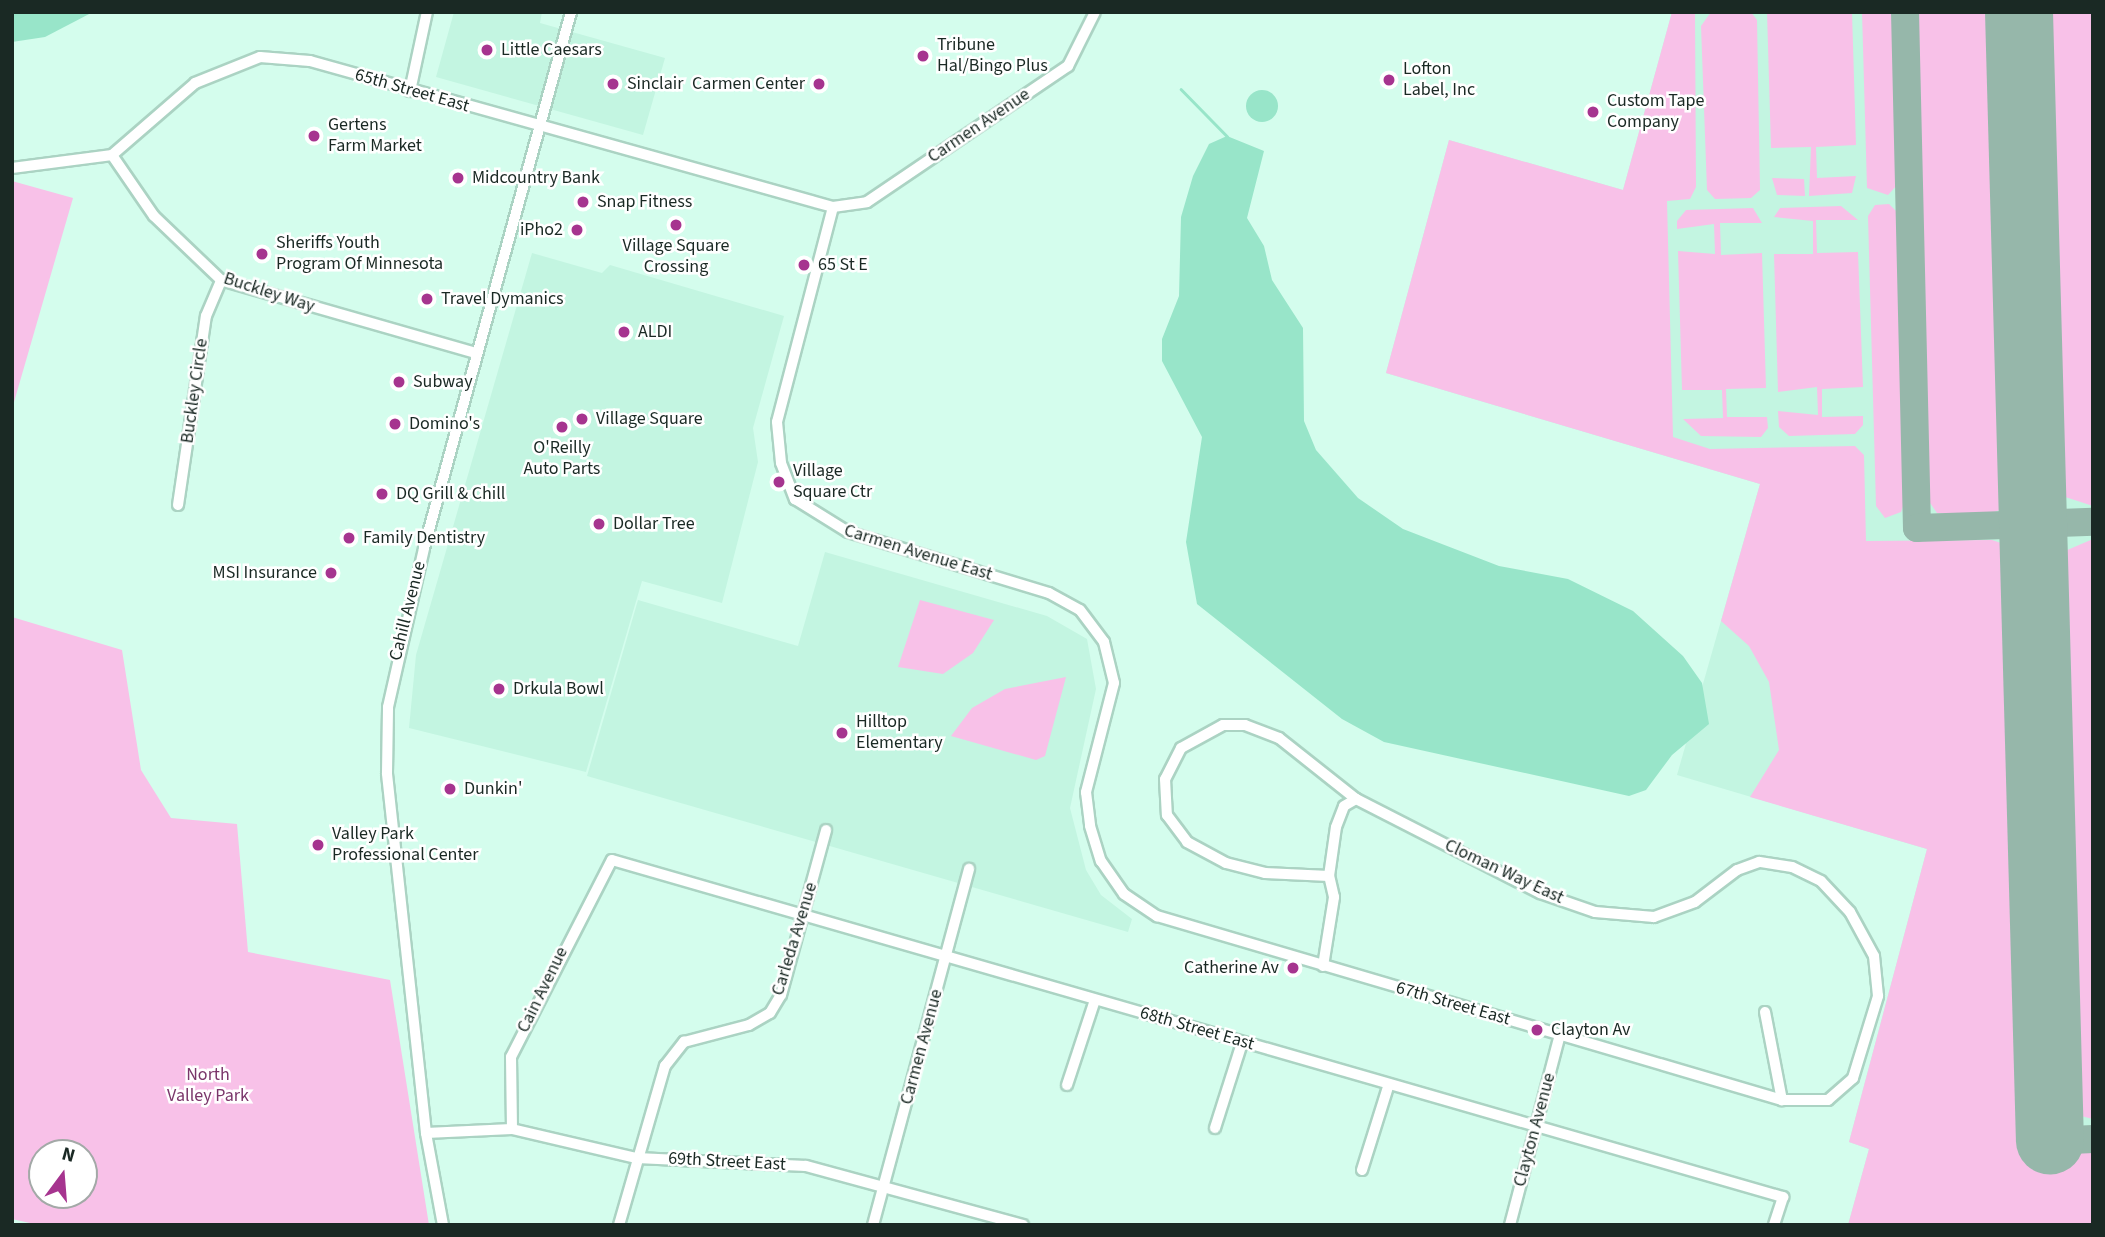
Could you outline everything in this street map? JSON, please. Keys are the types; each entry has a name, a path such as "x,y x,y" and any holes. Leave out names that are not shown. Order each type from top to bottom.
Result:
{"street":[{"path":"410,91 427,12"},
{"name":"Cahill Avenue","path":"443,1225 426,1133 387,773 387,707 476,353 571,12"},
{"name":"Carmen Avenue","path":"833,207 867,202 1069,66 1096,12"},
{"name":"65th Street East","path":"12,168 40,169 112,155 195,83 260,57 310,61 833,207"},
{"name":"Buckley Way","path":"112,155 154,216 221,280 476,353"},
{"name":"Carmen Avenue East","path":"833,207 777,422 781,463 795,499 849,532 1049,593 1080,610 1104,642 1114,683 1086,792 1101,861"},
{"name":"Buckley Circle","path":"178,505 206,316 221,280"},
{"name":"Cloman Way East","path":"1329,877 1265,873 1226,863 1187,842 1167,815 1166,779 1181,748 1202,733 1245,725 1279,738 1356,799 1541,893 1595,912 1654,917 1695,902 1759,862 1821,881 1850,912 1874,956 1878,996 1853,1078 1828,1100"},
{"path":"1323,966 1334,897 1329,877 1336,827 1344,806 1356,799"},
{"name":"Carleda Avenue","path":"619,1225 665,1066 684,1042 770,1013 804,916 826,830"},
{"name":"68th Street East","path":"612,860 1783,1197 1774,1225"},
{"name":"Cain Avenue","path":"512,1129 512,1057 612,860"},
{"name":"67th Street East","path":"1101,861 1124,894 1157,916 1782,1100 1828,1100"},
{"name":"Carmen Avenue","path":"873,1225 969,869"},
{"path":"1067,1085 1095,1000"},
{"path":"1765,1012 1782,1100"},
{"name":"Clayton Avenue","path":"1510,1225 1560,1035"},
{"path":"1215,1128 1242,1043"},
{"path":"1362,1170 1389,1084"},
{"name":"69th Street East","path":"426,1133 512,1129 637,1158 806,1166 884,1185 1023,1225"}],"shaded area":[{"path":"12,12 93,12 45,37 12,42"},
{"path":"454,12 542,12 540,23 665,58 643,135 436,77"},
{"path":"1672,12 2093,12 2093,1225 1848,1225 1869,1149 1849,1142 1927,849 1677,775 1760,484 1386,373 1449,140 1623,190"},
{"path":"1262,90 1273,95 1278,106 1273,117 1262,122 1251,117 1246,106 1251,95"},
{"path":"1227,136 1264,151 1247,218 1264,246 1272,280 1303,328 1304,421 1316,450 1358,498 1403,529 1499,566 1568,579 1633,611 1683,656 1702,683 1709,724 1672,755 1646,790 1629,796 1384,742 1342,719 1197,604 1186,542 1202,437 1162,361 1162,339 1179,296 1181,217 1193,176 1209,144"},
{"path":"532,253 602,273 610,265 784,316 753,428 758,462 722,603 642,581 586,772 409,728 416,655"},
{"name":"Hilltop Elementary","path":"825,552 1047,616 1087,639 1096,689 1070,808 1086,870 1101,895 1132,919 1128,932 587,776 638,600 798,646"}],"green space":[{"path":"1672,12 1695,12 1696,187 1690,199 1667,201 1673,437 1710,449 1855,446 1864,455 1866,541 1992,540 2001,543 2012,563 2027,1152 2093,1151 2093,1225 1848,1225 1869,1149 1849,1142 1927,849 1750,797 1779,750 1769,682 1749,646 1721,621 1760,484 1386,373 1449,140 1623,190"},
{"path":"1711,12 1751,12 1757,20 1760,190 1751,198 1715,199 1707,190 1701,26"},
{"path":"1767,12 1852,12 1856,145 1816,147 1817,178 1856,176 1852,193 1809,196 1811,147 1771,148"},
{"path":"1862,12 1893,12 1898,184 1888,195 1867,188"},
{"path":"1913,12 1995,12 2009,488 2002,509 1987,515 1937,513 1926,497"},
{"path":"2043,12 2093,12 2093,506 2056,494"},
{"path":"1772,178 1804,179 1805,196 1777,195"},
{"path":"12,181 73,198 12,409"},
{"path":"1889,204 1899,214 1907,495 1901,512 1885,518 1876,506 1868,216 1875,205"},
{"path":"1841,206 1858,220 1816,220 1817,253 1858,252 1863,387 1822,389 1822,417 1863,416 1863,425 1855,434 1789,436 1779,427 1778,411 1818,415 1817,387 1778,392 1774,254 1813,254 1813,221 1774,217 1780,208"},
{"path":"1753,208 1762,223 1720,223 1721,255 1762,253 1766,388 1726,389 1727,417 1767,417 1768,428 1761,437 1701,436 1683,419 1723,418 1722,390 1682,390 1678,251 1715,254 1714,224 1677,229 1677,221 1686,210"},
{"path":"2093,539 2093,1119 2073,1114 2058,554"},
{"path":"920,600 994,620 973,653 943,674 898,667"},
{"name":"North Valley Park","path":"12,617 122,650 141,770 171,818 237,824 248,952 390,980 429,1225 39,1225 12,1219"},
{"path":"1066,677 1045,756 1036,760 951,736 972,708 1005,689"}],"waterway":[{"path":"1181,89 1227,136"}],"taxiway":[{"path":"1905,12 1917,528 2093,522"},
{"path":"2050,1141 2093,1139"}],"runway":[{"path":"2019,12 2050,1141"}],"place":[{"name":"Little Caesars","path":"487,50"},
{"name":"Tribune Hal/Bingo Plus","path":"923,56"},
{"name":"Lofton Label, Inc","path":"1389,80"},
{"name":"Sinclair","path":"613,84"},
{"name":"Carmen Center","path":"819,84"},
{"name":"Custom Tape Company","path":"1593,112"},
{"name":"Gertens Farm Market","path":"314,136"},
{"name":"Midcountry Bank","path":"458,178"},
{"name":"Snap Fitness","path":"583,202"},
{"name":"Village Square Crossing","path":"676,225"},
{"name":"iPho2","path":"577,230"},
{"name":"Sheriffs Youth Program Of Minnesota","path":"262,254"},
{"name":"65 St E","path":"804,265"},
{"name":"Travel Dymanics","path":"427,299"},
{"name":"ALDI","path":"624,332"},
{"name":"Subway","path":"399,382"},
{"name":"Village Square","path":"582,419"},
{"name":"Domino's","path":"395,424"},
{"name":"O'Reilly Auto Parts","path":"562,427"},
{"name":"Village Square Ctr","path":"779,482"},
{"name":"DQ Grill & Chill","path":"382,494"},
{"name":"Dollar Tree","path":"599,524"},
{"name":"Family Dentistry","path":"349,538"},
{"name":"MSI Insurance","path":"331,573"},
{"name":"Drkula Bowl","path":"499,689"},
{"name":"Hilltop Elementary","path":"842,733"},
{"name":"Dunkin'","path":"450,789"},
{"name":"Valley Park Professional Center","path":"318,845"},
{"name":"Catherine Av","path":"1293,968"},
{"name":"Clayton Av","path":"1537,1030"}]}
